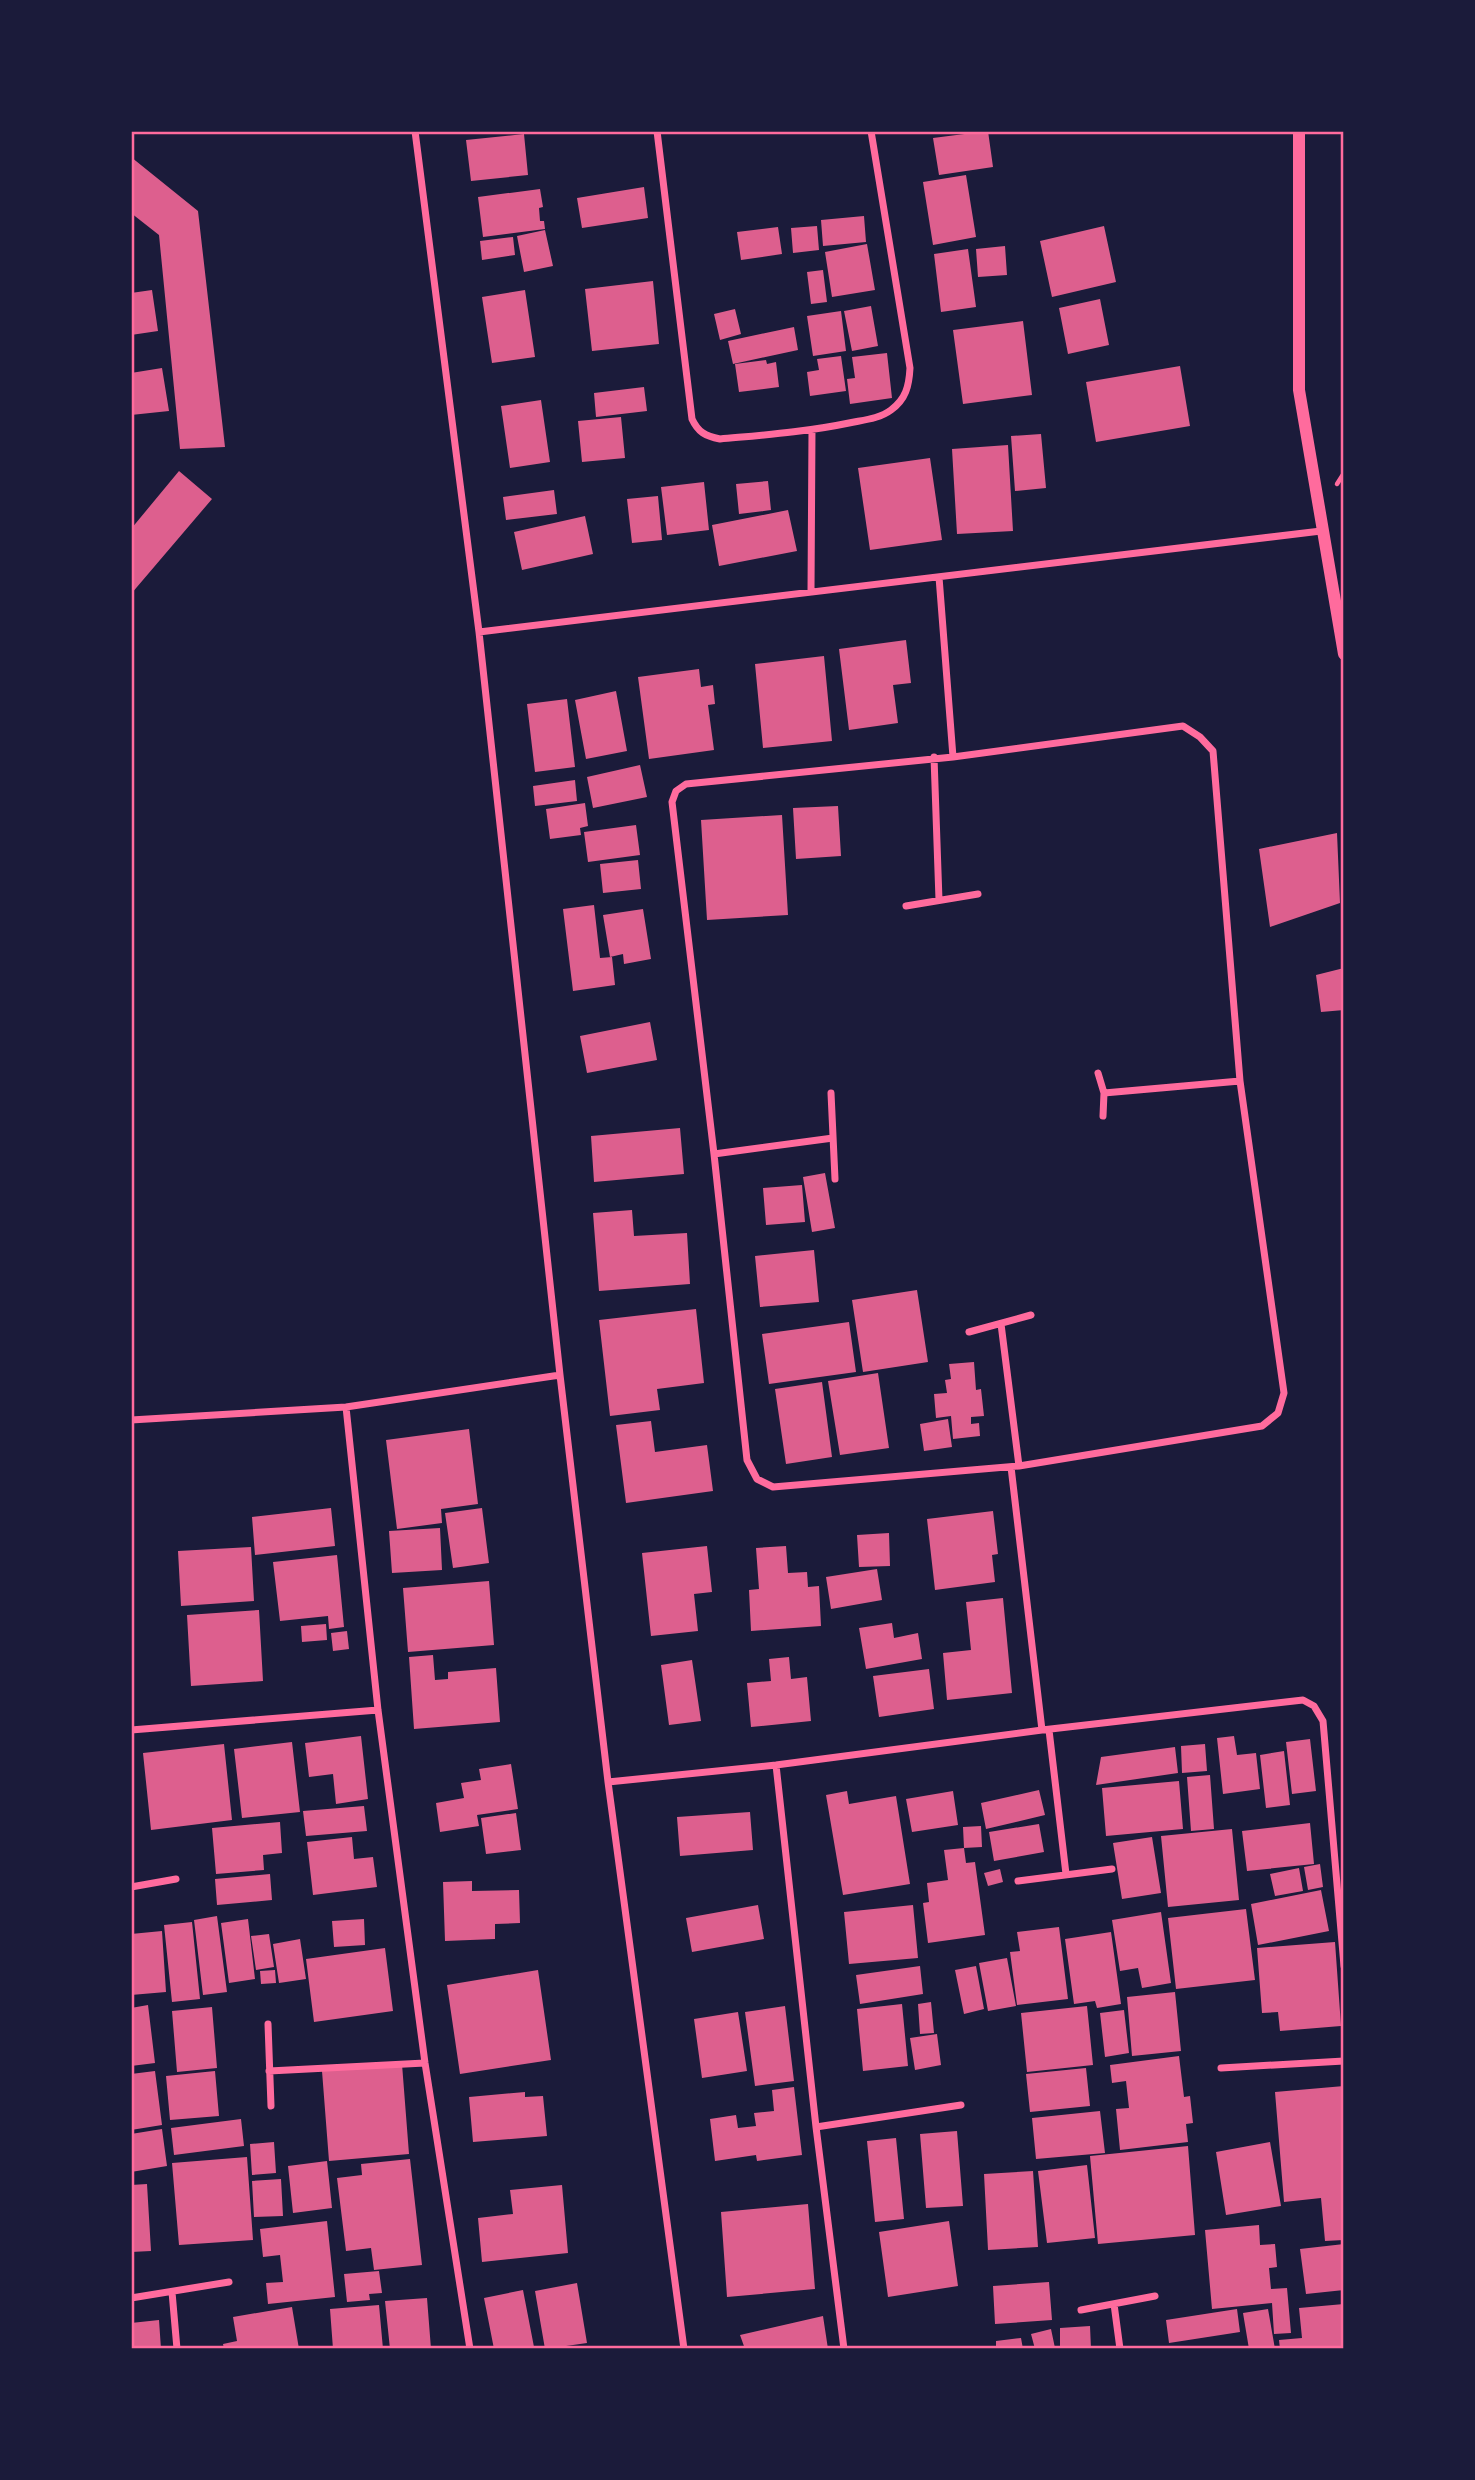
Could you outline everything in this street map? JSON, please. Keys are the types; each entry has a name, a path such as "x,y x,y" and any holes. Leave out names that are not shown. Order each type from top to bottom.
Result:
{"street":[{"path":"415,131 479,632 559,1375 608,1782 684,2349"},
{"path":"657,131 692,419 698,431 720,439 812,430 879,417 904,397 909,384 910,368 871,131"},
{"path":"1299,131 1298,390 1344,654"},
{"path":"811,592 812,430"},
{"path":"479,632 1321,531"},
{"path":"939,578 953,757"},
{"path":"1183,726 1200,737 1213,751 1240,1081 1284,1392 1278,1413 1262,1426 1015,1467 773,1487 757,1479 747,1460 672,802 676,791 685,783 953,757 1183,726"},
{"path":"934,757 939,900"},
{"path":"906,906 978,894"},
{"path":"1098,1073 1104,1093 1102,1116"},
{"path":"1104,1093 1240,1081"},
{"path":"831,1093 835,1179"},
{"path":"714,1154 833,1138"},
{"path":"969,1332 1031,1315"},
{"path":"1000,1324 1046,1730 1066,1874"},
{"path":"131,1420 346,1407 559,1375"},
{"path":"346,1407 378,1710 425,2063 470,2349"},
{"path":"608,1782 776,1765 1303,1700 1314,1706 1323,1721 1344,1966"},
{"path":"131,1730 378,1710"},
{"path":"776,1765 816,2127 844,2349"},
{"path":"1018,1881 1112,1869"},
{"path":"131,1887 176,1879"},
{"path":"268,2024 271,2106"},
{"path":"1221,2068 1344,2061"},
{"path":"269,2071 425,2063"},
{"path":"816,2127 961,2105"},
{"path":"131,2298 229,2282"},
{"path":"172,2291 177,2349"},
{"path":"1081,2310 1155,2296"},
{"path":"1114,2304 1120,2349"}],"building":[{"path":"988,131 993,167 939,175 933,138"},
{"path":"524,134 528,175 471,181 466,140"},
{"path":"131,157 198,211 225,447 180,449 159,235 131,213"},
{"path":"966,175 976,237 933,245 923,182"},
{"path":"644,187 648,218 582,228 577,198"},
{"path":"540,189 543,207 539,208 540,221 544,221 545,229 483,237 478,197"},
{"path":"864,216 866,242 823,246 821,220"},
{"path":"817,226 819,250 793,253 791,228"},
{"path":"1104,226 1116,282 1052,297 1040,241"},
{"path":"778,227 782,254 741,260 737,232"},
{"path":"545,230 553,266 524,272 517,236"},
{"path":"513,237 515,255 482,260 480,241"},
{"path":"867,244 875,290 832,297 825,252"},
{"path":"1005,246 1007,275 978,277 976,249"},
{"path":"968,249 976,307 941,312 934,254"},
{"path":"823,270 827,302 811,304 807,272"},
{"path":"653,281 659,344 592,351 585,289"},
{"path":"152,290 158,331 131,335 131,293"},
{"path":"525,290 535,357 492,363 482,297"},
{"path":"1100,299 1109,345 1068,354 1059,308"},
{"path":"871,306 878,346 852,351 844,311"},
{"path":"735,309 741,334 720,340 714,314"},
{"path":"841,311 846,351 813,356 807,316"},
{"path":"1023,321 1032,395 963,404 953,330"},
{"path":"794,327 798,350 733,364 728,341"},
{"path":"887,353 892,398 850,404 847,379 855,378 852,357"},
{"path":"841,356 846,391 810,396 807,372 819,370 817,359"},
{"path":"766,360 767,364 776,362 779,387 739,392 735,364"},
{"path":"1180,366 1190,426 1096,442 1086,382"},
{"path":"162,368 169,411 131,415 131,373"},
{"path":"644,387 647,411 596,417 594,393"},
{"path":"541,400 550,462 510,468 501,406"},
{"path":"621,417 625,458 582,462 578,421"},
{"path":"1041,434 1046,488 1015,491 1011,436"},
{"path":"1008,445 1013,531 957,534 952,449"},
{"path":"930,458 942,540 870,550 858,468"},
{"path":"179,471 212,499 131,594 131,529"},
{"path":"768,481 771,510 739,514 736,484"},
{"path":"704,482 709,530 667,535 661,487"},
{"path":"554,490 557,514 506,520 503,497"},
{"path":"658,496 662,540 632,543 627,499"},
{"path":"788,510 797,551 719,566 712,525"},
{"path":"585,516 593,554 522,570 514,532"},
{"path":"906,640 911,683 893,685 898,723 849,730 839,649"},
{"path":"824,656 832,741 763,748 755,664"},
{"path":"699,669 701,687 713,685 715,704 708,705 714,750 649,759 638,677"},
{"path":"616,691 627,751 586,759 575,700"},
{"path":"567,699 575,767 535,772 527,704"},
{"path":"640,765 647,797 593,808 587,777"},
{"path":"575,780 577,801 535,806 533,786"},
{"path":"585,803 588,826 580,828 581,835 550,839 546,809"},
{"path":"838,806 841,856 796,859 793,808"},
{"path":"782,815 788,915 707,920 701,820"},
{"path":"636,825 640,855 588,862 584,832"},
{"path":"1337,833 1340,903 1270,927 1259,849"},
{"path":"638,860 641,889 603,893 600,864"},
{"path":"594,905 600,958 612,957 615,985 573,991 563,909"},
{"path":"643,909 651,959 624,964 623,954 610,957 603,915"},
{"path":"1344,968 1344,1010 1321,1012 1316,975"},
{"path":"650,1022 657,1060 587,1073 580,1036"},
{"path":"680,1128 684,1174 594,1182 591,1136"},
{"path":"825,1173 835,1228 812,1232 803,1177"},
{"path":"802,1185 805,1222 766,1225 763,1188"},
{"path":"632,1210 634,1236 687,1233 690,1284 599,1291 593,1213"},
{"path":"814,1250 819,1302 760,1307 755,1256"},
{"path":"917,1290 928,1362 863,1372 852,1300"},
{"path":"696,1309 704,1383 657,1389 660,1410 610,1416 599,1320"},
{"path":"849,1322 856,1372 769,1384 762,1334"},
{"path":"974,1362 976,1390 981,1389 984,1416 971,1417 971,1424 979,1423 980,1436 953,1439 951,1416 936,1418 934,1394 947,1393 945,1380 951,1379 949,1364"},
{"path":"878,1373 889,1448 840,1455 828,1381"},
{"path":"822,1382 832,1457 786,1464 775,1389"},
{"path":"948,1419 952,1447 924,1451 920,1424"},
{"path":"651,1421 655,1452 707,1445 713,1491 626,1503 616,1425"},
{"path":"469,1429 478,1504 441,1509 442,1523 397,1529 386,1440"},
{"path":"331,1508 335,1546 255,1555 252,1517"},
{"path":"482,1508 489,1563 453,1568 445,1513"},
{"path":"993,1511 998,1554 992,1555 995,1582 935,1590 927,1519"},
{"path":"440,1528 442,1570 392,1573 389,1531"},
{"path":"889,1533 890,1566 859,1567 857,1535"},
{"path":"707,1546 712,1592 694,1594 698,1631 651,1636 642,1553"},
{"path":"786,1546 788,1573 807,1572 808,1587 819,1586 821,1626 751,1631 749,1590 759,1589 756,1548"},
{"path":"251,1547 254,1601 181,1606 178,1551"},
{"path":"337,1555 344,1627 329,1629 328,1616 280,1621 273,1562"},
{"path":"877,1569 882,1600 831,1609 826,1577"},
{"path":"489,1581 494,1645 408,1652 403,1588"},
{"path":"1003,1598 1012,1693 947,1700 943,1653 971,1650 966,1602"},
{"path":"259,1610 263,1681 191,1686 187,1615"},
{"path":"892,1623 894,1638 918,1633 922,1659 866,1669 859,1628"},
{"path":"326,1624 327,1640 302,1642 301,1626"},
{"path":"347,1631 349,1649 333,1651 331,1633"},
{"path":"433,1655 435,1680 448,1679 448,1672 496,1668 500,1722 414,1729 409,1657"},
{"path":"789,1657 791,1679 807,1677 811,1721 751,1727 747,1683 771,1681 769,1659"},
{"path":"692,1660 701,1721 669,1725 661,1665"},
{"path":"929,1669 934,1709 879,1717 873,1676"},
{"path":"361,1736 368,1799 336,1804 333,1774 309,1777 305,1743"},
{"path":"1234,1736 1237,1755 1256,1753 1260,1789 1223,1794 1217,1738"},
{"path":"1310,1739 1316,1791 1292,1794 1286,1742"},
{"path":"292,1742 300,1812 242,1818 234,1749"},
{"path":"224,1744 232,1820 151,1830 143,1753"},
{"path":"1205,1744 1207,1771 1182,1773 1181,1746"},
{"path":"1175,1747 1178,1773 1096,1785 1101,1757"},
{"path":"1284,1751 1290,1805 1266,1808 1260,1755"},
{"path":"511,1764 518,1809 477,1815 479,1826 440,1832 436,1803 464,1798 461,1783 481,1780 479,1769"},
{"path":"1210,1775 1214,1829 1191,1831 1187,1777"},
{"path":"1179,1781 1183,1829 1106,1836 1102,1788"},
{"path":"1039,1790 1045,1815 986,1829 981,1803"},
{"path":"847,1791 849,1804 896,1796 910,1884 843,1895 826,1795"},
{"path":"953,1791 958,1825 912,1832 906,1799"},
{"path":"364,1806 367,1831 306,1836 303,1811"},
{"path":"750,1812 753,1850 680,1856 677,1817"},
{"path":"516,1813 521,1850 486,1854 481,1818"},
{"path":"280,1822 282,1853 263,1855 264,1870 216,1874 212,1828"},
{"path":"1310,1823 1314,1864 1247,1871 1242,1831"},
{"path":"1039,1824 1044,1852 994,1861 989,1832"},
{"path":"981,1826 982,1847 964,1848 963,1827"},
{"path":"1232,1829 1239,1900 1168,1907 1161,1836"},
{"path":"352,1837 354,1859 373,1857 377,1887 313,1895 307,1842"},
{"path":"1152,1837 1161,1893 1122,1899 1113,1843"},
{"path":"964,1848 966,1863 975,1862 985,1935 928,1943 923,1903 929,1902 927,1883 948,1880 944,1850"},
{"path":"1320,1864 1323,1887 1308,1890 1304,1867"},
{"path":"1299,1868 1303,1891 1275,1896 1270,1874"},
{"path":"1000,1869 1003,1882 988,1886 984,1873"},
{"path":"270,1874 272,1900 217,1905 215,1879"},
{"path":"472,1881 472,1891 519,1890 520,1923 495,1924 495,1939 445,1941 443,1882"},
{"path":"1321,1890 1329,1931 1258,1945 1251,1904"},
{"path":"758,1905 764,1939 692,1952 686,1918"},
{"path":"913,1905 918,1958 849,1964 844,1912"},
{"path":"1246,1909 1255,1980 1176,1989 1168,1918"},
{"path":"1161,1912 1171,1983 1142,1988 1138,1968 1120,1971 1112,1920"},
{"path":"217,1916 227,1992 203,1995 194,1920"},
{"path":"248,1919 255,1979 229,1983 221,1923"},
{"path":"364,1919 365,1945 334,1947 332,1921"},
{"path":"192,1922 200,1999 172,2002 164,1925"},
{"path":"1059,1927 1068,1999 1017,2005 1010,1952 1020,1951 1017,1932"},
{"path":"162,1931 166,1992 131,1995 131,1934"},
{"path":"1111,1932 1121,2004 1097,2008 1095,2001 1074,2004 1065,1939"},
{"path":"269,1934 274,1967 256,1970 251,1936"},
{"path":"300,1939 306,1979 279,1983 273,1944"},
{"path":"1335,1942 1341,2026 1280,2031 1278,2012 1262,2013 1257,1948"},
{"path":"385,1948 393,2011 314,2022 306,1959"},
{"path":"1007,1958 1016,2006 988,2011 979,1963"},
{"path":"920,1966 923,1994 860,2004 856,1975"},
{"path":"976,1966 984,2009 964,2014 955,1970"},
{"path":"275,1970 276,1983 261,1984 260,1971"},
{"path":"538,1970 551,2060 460,2074 447,1985"},
{"path":"1175,1992 1181,2051 1132,2056 1127,1997"},
{"path":"931,2002 934,2033 920,2034 918,2004"},
{"path":"902,2004 908,2066 863,2071 857,2009"},
{"path":"148,2005 155,2063 131,2066 131,2008"},
{"path":"785,2006 794,2081 755,2086 745,2012"},
{"path":"1087,2006 1093,2065 1027,2072 1021,2013"},
{"path":"212,2007 217,2068 177,2072 172,2011"},
{"path":"1124,2010 1129,2053 1105,2057 1100,2013"},
{"path":"738,2012 747,2071 702,2078 694,2019"},
{"path":"937,2034 941,2065 915,2070 910,2038"},
{"path":"1179,2056 1184,2097 1190,2096 1193,2123 1186,2124 1188,2142 1120,2150 1116,2109 1129,2108 1126,2081 1112,2083 1110,2065"},
{"path":"402,2064 409,2154 329,2161 322,2071"},
{"path":"1086,2068 1090,2106 1030,2112 1026,2074"},
{"path":"155,2071 162,2125 131,2130 131,2074"},
{"path":"215,2071 219,2116 170,2120 166,2076"},
{"path":"1344,2086 1344,2240 1325,2241 1321,2198 1284,2202 1275,2092"},
{"path":"794,2087 802,2155 757,2161 756,2155 715,2161 710,2119 736,2115 738,2128 756,2126 754,2113 774,2111 772,2090"},
{"path":"525,2092 525,2097 543,2096 547,2136 473,2142 469,2097"},
{"path":"1100,2111 1105,2153 1036,2159 1032,2118"},
{"path":"241,2119 244,2146 174,2155 171,2128"},
{"path":"162,2129 167,2166 131,2172 131,2134"},
{"path":"957,2131 963,2206 926,2208 920,2134"},
{"path":"896,2138 904,2219 875,2222 867,2141"},
{"path":"274,2142 276,2173 252,2175 250,2144"},
{"path":"1270,2142 1281,2206 1226,2215 1216,2152"},
{"path":"1188,2146 1195,2235 1098,2244 1090,2156"},
{"path":"247,2157 253,2240 179,2245 172,2163"},
{"path":"410,2159 422,2265 374,2270 371,2248 346,2251 337,2178 362,2175 361,2164"},
{"path":"327,2161 332,2208 293,2213 288,2166"},
{"path":"1087,2165 1095,2238 1047,2243 1038,2171"},
{"path":"1033,2171 1038,2247 988,2250 984,2174"},
{"path":"281,2179 283,2216 254,2217 252,2181"},
{"path":"147,2184 151,2251 131,2252 131,2185"},
{"path":"562,2185 568,2253 482,2262 478,2218 513,2214 510,2190"},
{"path":"808,2204 815,2289 727,2297 721,2212"},
{"path":"327,2221 335,2297 268,2304 266,2283 283,2282 280,2255 263,2257 260,2229"},
{"path":"949,2221 958,2286 888,2297 879,2232"},
{"path":"1259,2225 1260,2245 1275,2244 1277,2267 1269,2268 1271,2289 1287,2288 1291,2333 1274,2334 1272,2303 1212,2309 1205,2230"},
{"path":"1344,2244 1344,2290 1306,2294 1300,2249"},
{"path":"379,2271 382,2293 369,2294 370,2300 347,2302 344,2274"},
{"path":"1049,2282 1052,2320 995,2324 993,2286"},
{"path":"577,2283 587,2343 545,2349 535,2291"},
{"path":"523,2290 534,2347 494,2349 484,2298"},
{"path":"427,2298 431,2349 390,2349 385,2301"},
{"path":"1344,2304 1344,2349 1280,2349 1279,2340 1302,2338 1299,2308"},
{"path":"379,2305 383,2349 333,2349 330,2309"},
{"path":"292,2307 299,2349 224,2349 223,2344 237,2341 233,2317"},
{"path":"1237,2309 1240,2332 1169,2343 1166,2320"},
{"path":"1268,2309 1275,2349 1249,2349 1243,2313"},
{"path":"823,2316 828,2349 745,2349 740,2335"},
{"path":"159,2320 161,2349 131,2349 131,2323"},
{"path":"1090,2326 1091,2349 1060,2349 1060,2328"},
{"path":"1051,2329 1055,2348 1035,2349 1031,2334"},
{"path":"1021,2338 1023,2349 996,2349 996,2341"}]}
